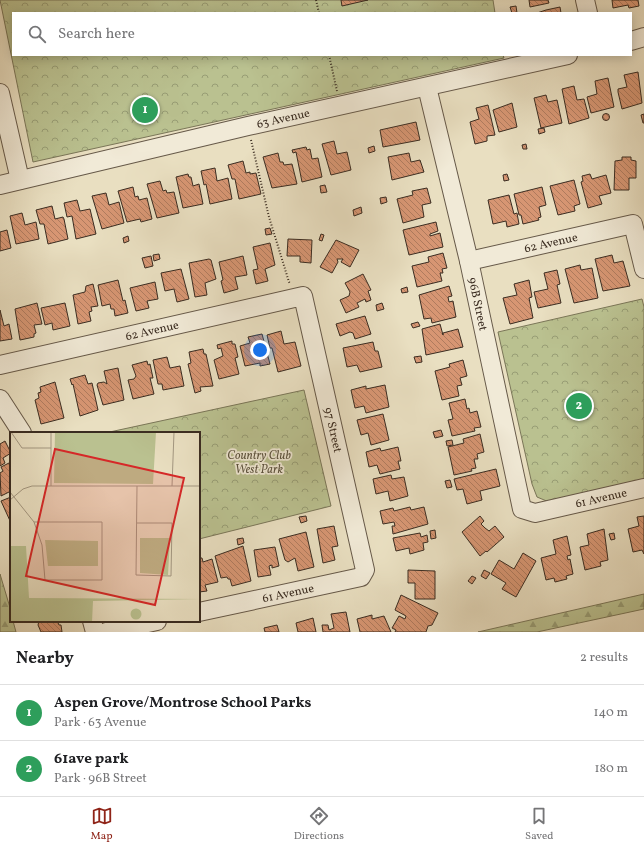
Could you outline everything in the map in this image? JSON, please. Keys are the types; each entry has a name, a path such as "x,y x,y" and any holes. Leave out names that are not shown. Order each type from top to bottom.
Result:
{"street":[{"path":"585,0 588,12"},
{"path":"632,40 644,38"},
{"name":"63 Avenue","path":"0,185 248,126 563,56"},
{"name":"96B Street","path":"427,86 469,261 522,509 535,513"},
{"path":"0,93 20,180"},
{"name":"62 Avenue","path":"469,261 633,224 644,268"},
{"name":"62 Avenue","path":"0,365 303,296"},
{"name":"97 Street","path":"303,296 363,563"},
{"path":"0,399 21,432"},
{"name":"61 Avenue","path":"535,513 644,488"},
{"name":"61 Avenue","path":"200,612 361,577 365,570 363,563"},
{"path":"92,622 95,632"},
{"path":"106,632 152,622"}],"path":[{"path":"316,0 319,12"},
{"path":"329,56 340,106"},
{"path":"248,126 269,217 289,282 303,296"}],"green space":[{"path":"0,0 493,0 495,12 12,12 12,56 503,56 504,58 33,162"},
{"path":"642,299 644,307 644,481 549,502 537,497 532,484 498,332"},
{"name":"Country Club West Park","path":"304,390 331,506 200,539 200,432 110,432"},
{"path":"0,574 10,608 10,622 13,622 16,632 0,632"},
{"path":"644,594 644,609 537,632 478,632"}],"building":[{"path":"341,0 368,0 342,6"},
{"path":"529,0 548,0 549,3 530,7"},
{"path":"612,0 638,0 639,6 629,8 628,5 613,8"},
{"path":"516,6 517,12 512,12 510,7"},
{"path":"560,7 561,12 540,12"},
{"path":"638,72 642,103 622,109 618,89 627,87 624,75"},
{"path":"608,78 614,107 591,113 587,97 597,94 595,81"},
{"path":"574,86 577,100 584,99 589,118 569,124 562,89"},
{"path":"546,95 548,102 557,100 562,123 541,128 534,98"},
{"path":"512,103 517,127 499,132 493,110"},
{"path":"488,105 495,135 487,136 487,141 475,144 470,122 479,119 476,108"},
{"path":"606,114 609,117 606,120 603,117"},
{"path":"644,114 644,123 643,123 641,115"},
{"path":"416,122 420,140 383,147 380,130"},
{"path":"544,128 545,132 539,134 538,129"},
{"path":"334,141 337,154 347,152 351,170 331,175 322,144"},
{"path":"526,144 527,149 523,149 522,145"},
{"path":"374,146 375,151 369,153 368,148"},
{"path":"306,147 307,150 310,149 312,159 318,158 322,177 302,182 296,152 293,153 292,150"},
{"path":"278,153 280,162 283,162 284,165 292,164 297,184 272,188 263,157"},
{"path":"409,153 411,162 420,160 424,172 392,180 388,157"},
{"path":"622,157 631,157 631,160 636,161 636,178 629,178 629,190 614,190 615,161 622,160"},
{"path":"243,161 246,173 256,173 261,194 239,199 235,179 232,179 228,165"},
{"path":"215,168 217,181 228,178 232,199 210,204 206,184 204,185 201,171"},
{"path":"188,174 189,177 191,177 193,186 199,184 203,204 183,208 176,177"},
{"path":"507,174 509,180 504,181 503,175"},
{"path":"590,174 592,179 606,175 611,193 599,196 602,204 588,208 581,182 583,181 582,176"},
{"path":"574,180 580,204 574,206 575,211 558,215 550,186"},
{"path":"160,181 163,191 166,190 167,193 174,192 179,213 157,218 147,184"},
{"path":"325,185 327,192 321,193 320,186"},
{"path":"133,187 135,197 138,196 139,200 147,198 152,219 141,222 140,219 127,222 118,191"},
{"path":"542,187 546,205 539,207 541,217 538,218 539,220 523,224 521,215 519,215 514,194"},
{"path":"427,188 431,203 422,205 424,217 403,223 397,199 413,195 412,191"},
{"path":"106,193 109,205 119,202 124,223 102,229 92,196"},
{"path":"509,195 514,214 517,213 519,224 507,227 506,221 493,224 488,200"},
{"path":"386,197 387,202 381,204 380,198"},
{"path":"77,200 80,211 90,209 96,234 76,239 72,216 67,217 64,203"},
{"path":"52,206 55,219 63,217 64,219 68,239 48,244 44,224 40,224 36,210"},
{"path":"361,207 362,213 354,216 353,210"},
{"path":"22,213 25,225 36,222 39,239 16,244 10,216"},
{"path":"436,222 438,231 430,234 430,236 440,233 443,247 409,255 403,230"},
{"path":"270,228 272,234 266,235 265,229"},
{"path":"7,230 11,248 0,251 0,232"},
{"path":"321,234 324,235 322,241 319,240"},
{"path":"128,236 129,241 124,243 123,238"},
{"path":"288,239 312,240 311,263 300,262 300,256 287,256"},
{"path":"336,240 359,250 350,267 341,262 343,259 337,259 338,262 332,273 320,267"},
{"path":"270,243 275,265 265,269 268,281 256,284 253,270 258,269 253,247"},
{"path":"443,253 447,268 442,269 443,273 440,273 442,281 417,287 412,266 429,262 428,257"},
{"path":"159,254 160,259 154,261 153,255"},
{"path":"612,255 614,263 623,261 630,286 603,291 595,259"},
{"path":"151,256 153,266 145,268 142,258"},
{"path":"243,256 247,275 235,277 238,289 224,293 219,262"},
{"path":"209,259 211,260 216,279 205,283 207,295 195,297 189,263"},
{"path":"580,265 581,270 592,268 598,298 574,303 565,269"},
{"path":"181,269 189,299 177,302 174,289 165,291 161,273"},
{"path":"557,270 560,284 557,285 561,303 538,308 534,292 548,289 544,273"},
{"path":"363,274 371,290 368,291 371,300 366,302 365,299 357,303 359,307 346,313 340,300 349,296 350,292 345,283"},
{"path":"118,280 123,301 125,300 128,313 115,316 114,309 111,309 110,304 102,306 98,285"},
{"path":"529,280 532,297 529,298 533,318 510,324 503,298 517,295 514,284"},
{"path":"155,282 158,299 147,301 149,308 136,311 130,288"},
{"path":"93,284 98,306 91,307 92,311 89,312 91,321 78,324 73,295 85,292 86,286"},
{"path":"449,286 452,296 448,297 449,302 453,301 456,317 432,323 431,318 424,319 419,295"},
{"path":"407,287 408,292 402,293 401,289"},
{"path":"37,303 42,324 34,325 36,333 34,334 34,337 20,340 15,309"},
{"path":"65,303 70,326 53,330 52,323 45,325 41,308"},
{"path":"382,303 384,309 377,311 376,305"},
{"path":"0,310 4,326 9,324 12,339 0,341"},
{"path":"365,316 371,334 355,339 353,333 350,332 340,336 336,324"},
{"path":"418,322 420,326 413,328 411,324"},
{"path":"440,324 443,335 443,333 458,329 463,347 426,355 422,329"},
{"path":"281,331 284,344 295,342 301,366 278,372 267,335"},
{"path":"262,334 270,364 260,366 260,363 245,366 240,346 250,343 248,337"},
{"path":"232,341 232,344 235,344 238,357 235,358 239,374 219,379 214,360 223,356 221,348 218,349 217,345"},
{"path":"373,342 375,351 378,351 382,367 360,372 357,365 347,367 343,348"},
{"path":"203,349 204,354 206,354 213,386 200,387 201,391 195,393 188,364 191,363 189,352"},
{"path":"421,356 422,362 416,363 414,357"},
{"path":"167,357 170,368 180,366 184,386 163,390 162,384 158,384 153,360"},
{"path":"463,360 467,376 460,378 462,385 457,386 459,396 442,400 435,371 450,367 449,364"},
{"path":"147,361 148,365 150,364 153,378 150,378 154,394 133,399 128,380 134,379 136,376 132,365"},
{"path":"118,368 124,400 103,405 97,385 98,383 104,382 107,384 104,371"},
{"path":"85,375 88,384 92,383 98,410 80,416 73,384 72,385 70,379"},
{"path":"55,382 64,418 41,424 35,400 39,398 38,393 41,392 40,387"},
{"path":"385,385 389,407 366,413 364,406 355,408 351,390 366,386 366,389"},
{"path":"465,399 467,409 469,408 470,413 477,411 481,427 474,428 475,431 452,436 448,420 453,419 449,403"},
{"path":"383,414 389,440 371,445 368,433 361,435 357,420"},
{"path":"441,430 443,436 435,438 433,432"},
{"path":"480,434 484,452 477,454 478,459 474,459 476,468 471,469 472,471 454,475 448,447 464,443 463,439"},
{"path":"452,440 453,445 447,446 446,441"},
{"path":"5,441 10,454 3,458 5,463 0,466 0,444"},
{"path":"398,447 401,461 398,461 400,469 380,474 377,465 369,467 366,452 380,448 381,451"},
{"path":"10,462 10,492 1,496 0,473 3,471 1,467"},
{"path":"496,469 500,486 480,491 482,500 467,504 463,489 457,490 454,479"},
{"path":"391,475 392,479 404,477 408,496 390,501 388,491 376,494 373,479"},
{"path":"450,480 452,487 447,488 445,481"},
{"path":"10,497 10,521 1,501"},
{"path":"410,507 411,510 424,507 428,524 393,534 392,526 395,526 394,522 383,524 380,511 393,508 394,511"},
{"path":"306,516 307,521 301,523 299,517"},
{"path":"480,516 484,521 481,524 485,528 489,531 495,526 504,537 487,552 486,551 480,556 462,532"},
{"path":"644,516 644,554 642,550 633,552 628,529 639,526 637,517"},
{"path":"334,526 338,546 332,547 335,560 323,563 317,529"},
{"path":"604,529 608,560 600,562 601,566 585,570 580,547 589,545 587,534"},
{"path":"435,530 436,538 431,539 430,531"},
{"path":"306,532 314,567 298,571 295,558 288,562 285,560 279,539"},
{"path":"420,533 421,537 427,535 428,542 423,543 424,550 410,554 409,548 396,551 393,538"},
{"path":"614,533 615,539 611,540 609,534"},
{"path":"567,536 571,555 567,556 568,560 570,559 573,574 566,576 567,579 555,582 554,578 546,580 541,558 556,554 553,540"},
{"path":"243,538 244,543 238,545 237,539"},
{"path":"243,546 251,581 232,586 230,579 227,577 221,578 215,556"},
{"path":"275,547 279,566 272,568 272,565 269,566 271,575 258,577 254,550"},
{"path":"523,553 536,561 516,597 502,589 506,583 491,574 499,560 514,569"},
{"path":"200,558 202,558 203,562 212,559 218,582 205,585 207,591 200,592"},
{"path":"408,570 435,571 435,599 415,599 415,583 408,583"},
{"path":"484,570 490,573 486,579 481,576"},
{"path":"472,576 476,578 472,584 468,581"},
{"path":"401,595 438,613 432,625 428,626 426,632 395,632 396,630 392,628 399,616 405,619 406,616 395,610"},
{"path":"346,612 350,632 323,632 322,625 328,625 329,630 334,628 331,614"},
{"path":"372,615 372,619 384,616 391,632 360,632 357,619"},
{"path":"313,618 316,632 298,632 296,623"},
{"path":"39,622 62,622 58,623 61,625 62,632 41,632 38,625"},
{"path":"277,625 279,632 265,632 264,628"}],"place":[{"name":"Aspen Grove/Montrose School Parks","path":"145,110"},
{"name":"61ave park","path":"579,406"}]}
